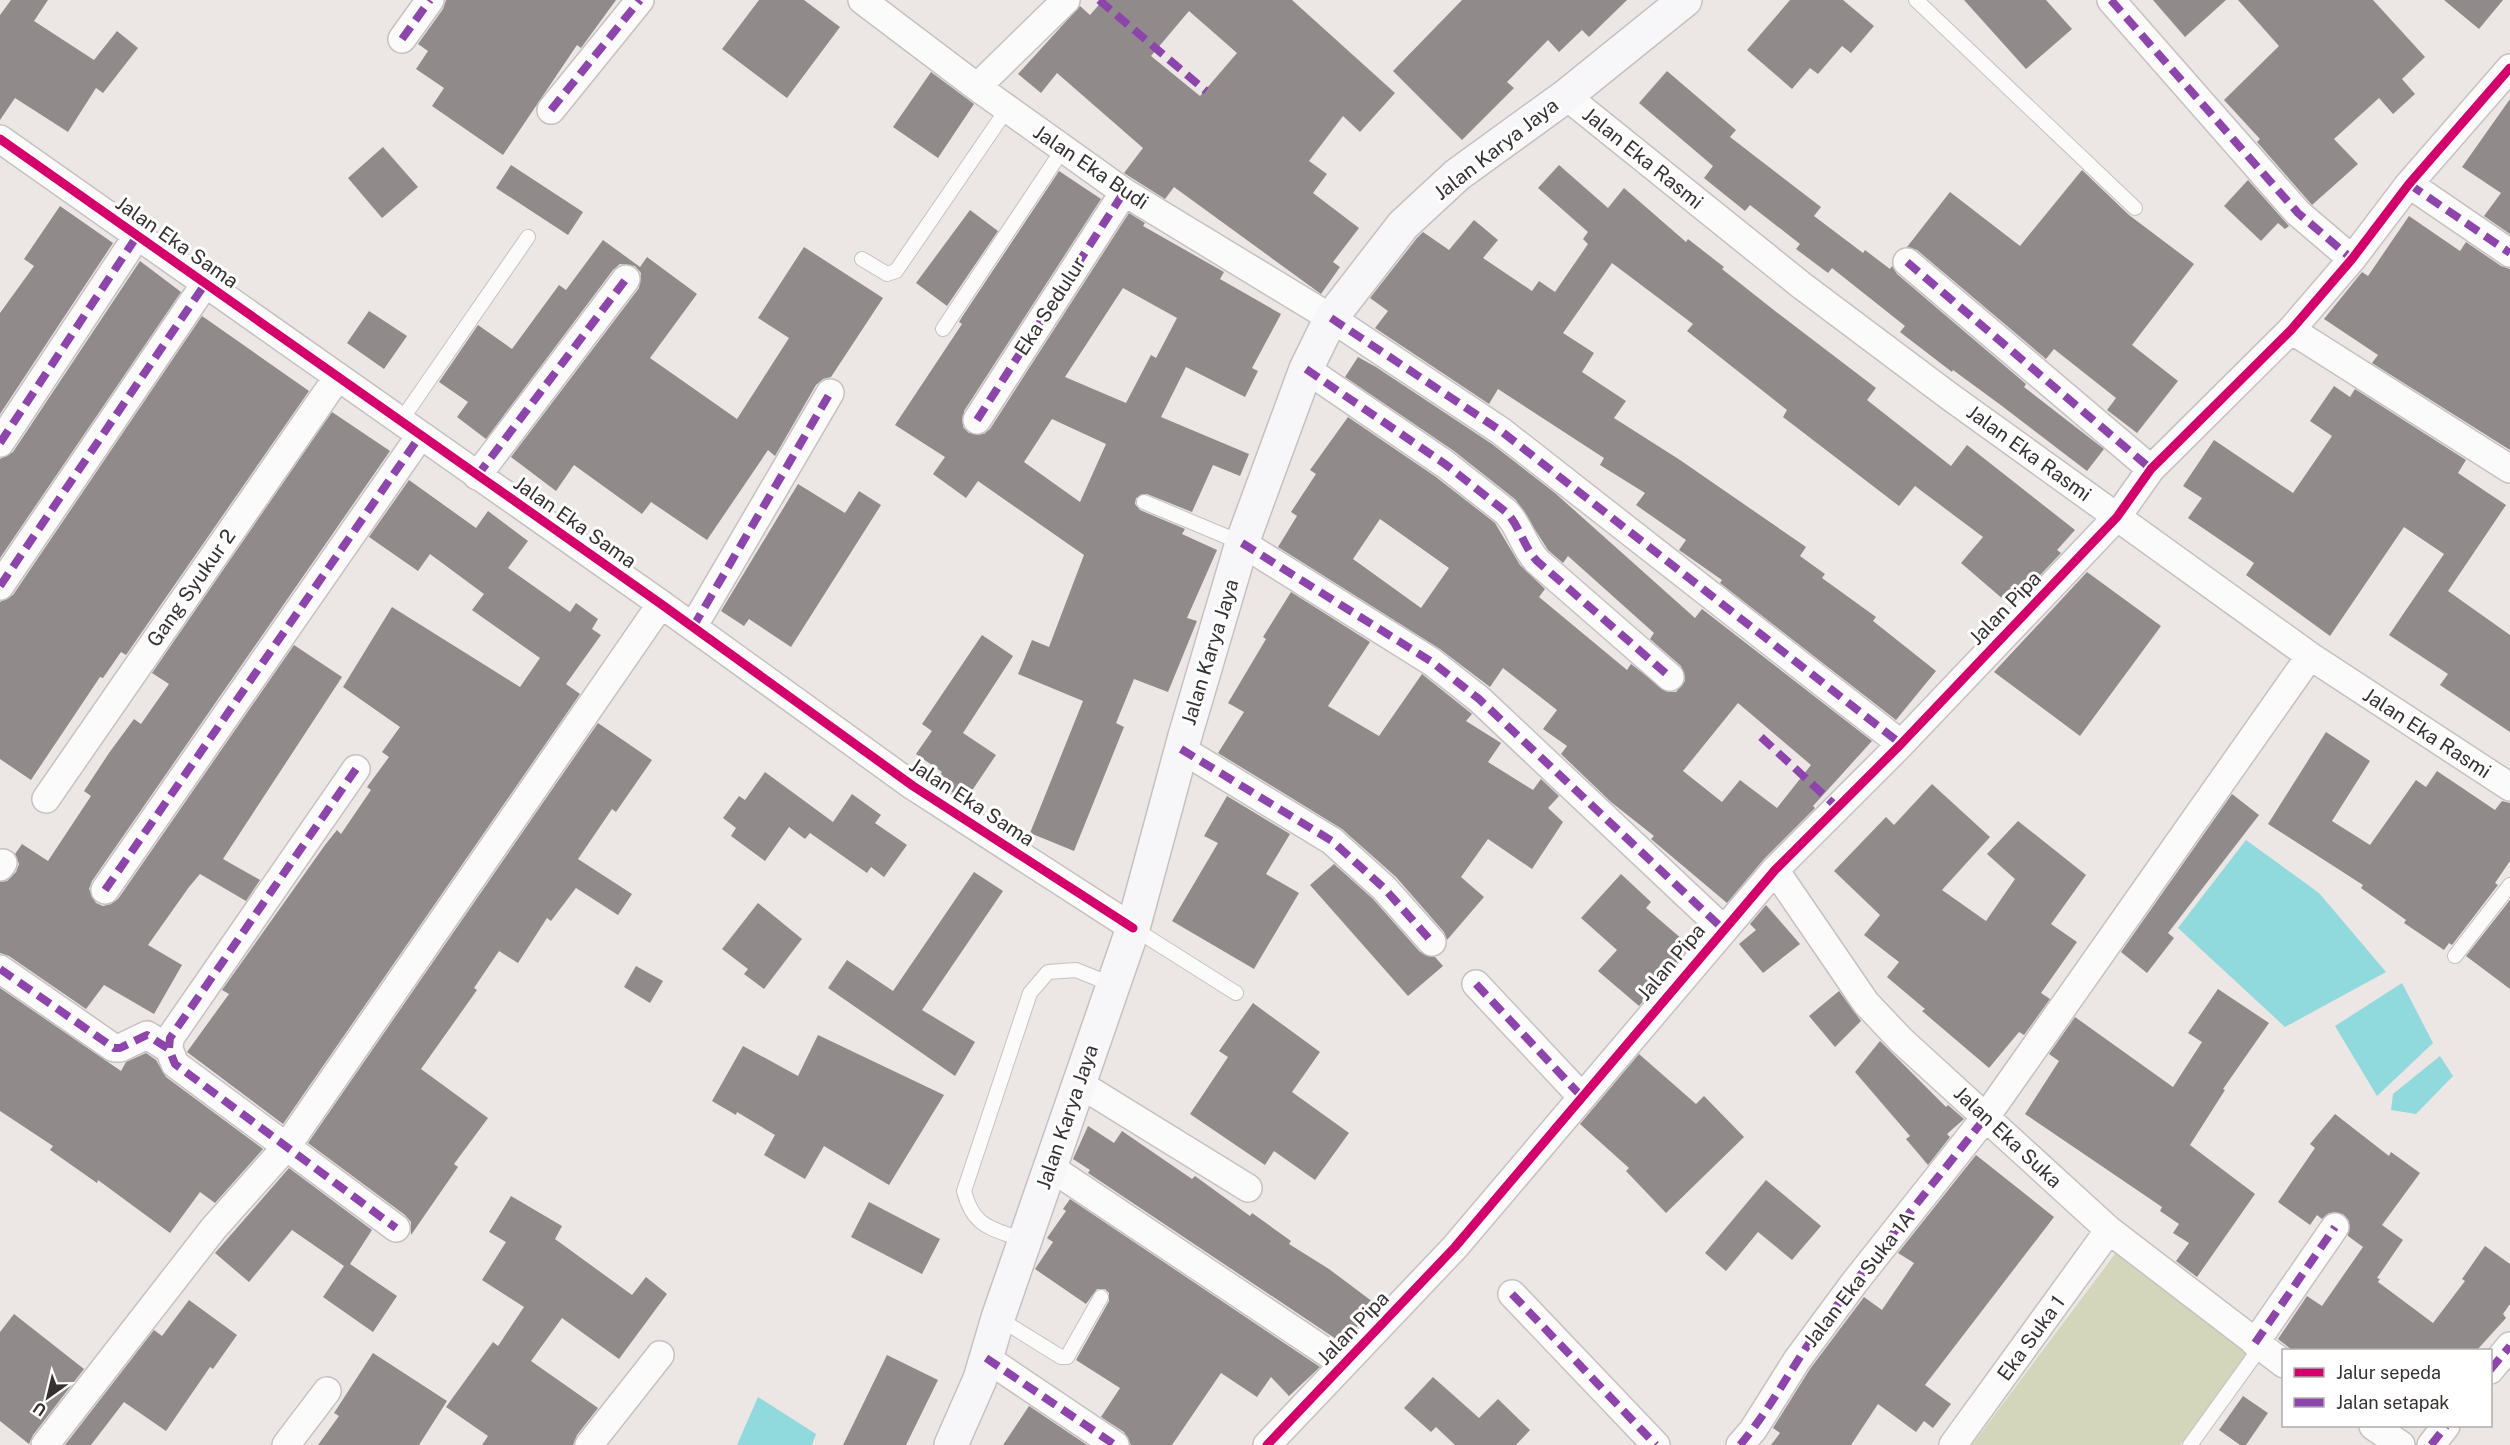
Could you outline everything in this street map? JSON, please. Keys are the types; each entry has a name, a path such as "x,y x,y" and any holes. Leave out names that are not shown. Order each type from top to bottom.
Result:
{"main road":[{"name":"Jalan Karya Jaya","path":"951,1445 986,1358 1078,1083 1133,928 1181,749 1242,543 1306,369 1331,318 1403,225 1457,175 1566,96 1685,0"}],"street":[{"path":"402,39 430,0"},
{"path":"551,110 640,0"},
{"name":"Jalan Eka Budi","path":"862,0 977,87 1124,192 1331,318 1501,431 1901,744"},
{"path":"977,87 1066,0"},
{"path":"2111,0 2298,213 2352,259"},
{"name":"Jalan Pipa","path":"1267,1445 1455,1247 1775,870 1901,744 2117,517 2151,469 2290,330 2352,259 2409,184 2510,68"},
{"name":"Jalan Eka Rasmi","path":"1566,96 1801,285 2117,517 2310,656 2510,787"},
{"name":"Jalan Eka Sama","path":"0,139 661,604 913,786 1133,928"},
{"path":"2409,184 2510,253"},
{"name":"Eka Sedulur","path":"977,420 1124,192"},
{"path":"0,443 137,236"},
{"path":"1907,262 2151,469"},
{"path":"477,476 626,279"},
{"path":"0,586 205,284"},
{"path":"2290,330 2510,469"},
{"path":"1306,369 1445,464 1506,512 1513,519 1527,550 1537,561 1670,677"},
{"name":"Gang Syukur 2","path":"46,799 337,378"},
{"path":"693,627 830,393"},
{"path":"105,890 410,429"},
{"path":"1242,543 1432,662 1479,699 1723,929"},
{"path":"45,1445 213,1229 288,1146 661,604"},
{"name":"Jalan Eka Suka 1A","path":"1740,1445 1846,1293 1985,1118 2310,656"},
{"path":"1181,749 1332,841 1384,888 1432,942"},
{"path":"356,769 170,1038 169,1049 175,1064 396,1228"},
{"name":"Jalan Eka Suka","path":"1775,870 1866,1003 1901,1040 2109,1230 2282,1363"},
{"path":"0,969 114,1048 120,1048 147,1035 169,1049"},
{"path":"1476,984 1582,1097"},
{"path":"1078,1083 1248,1188"},
{"path":"1050,1167 1344,1364"},
{"path":"2257,1345 2335,1227"},
{"name":"Eka Suka 1","path":"1953,1445 2109,1230"},
{"path":"1512,1294 1652,1444"},
{"path":"2492,1368 2510,1346"},
{"path":"589,1445 660,1355"},
{"path":"986,1358 1115,1445"},
{"path":"286,1445 327,1391"},
{"path":"2376,1427 2401,1445"},
{"path":"2431,1445 2444,1427"}],"lane":[{"path":"1916,0 2135,208"},
{"path":"862,259 887,274 896,271 1007,108"},
{"path":"943,329 1063,149"},
{"path":"410,429 528,237"},
{"path":"1144,502 1242,543"},
{"path":"2455,956 2510,885"},
{"path":"1133,928 1236,993"},
{"path":"1025,1241 983,1224 969,1211 964,1191 1030,993 1048,972 1076,970 1113,985"},
{"path":"998,1318 1061,1357 1067,1356 1101,1297"},
{"path":"2190,1445 2257,1345"}],"green space":[{"path":"2121,1246 2254,1346 2180,1445 1972,1445"}],"water":[{"path":"2246,840 2319,893 2386,972 2285,1027 2178,928"},
{"path":"2402,983 2433,1043 2377,1096 2335,1026"},
{"path":"2440,1056 2453,1076 2416,1114 2391,1110 2393,1094"},
{"path":"758,1397 816,1434 812,1445 737,1445"}],"building":[{"path":"11,0 48,0 34,21 94,60 117,31 138,48 103,93 96,88 68,132 15,98 0,120 0,15"},
{"path":"446,0 616,0 581,48 577,45 503,155 432,106 444,88 416,69 428,51 418,44 443,9"},
{"path":"759,0 804,0 840,27 787,98 722,49"},
{"path":"1103,0 1292,0 1395,93 1360,132 1343,116 1309,161 1327,174 1313,193 1359,228 1333,262 1340,267 1321,294 1174,187 1165,199 1124,173 1143,148 1057,73 1041,93 1018,74 1080,6 1090,15","holes":["1189,11 1237,53 1200,96 1151,56"]},
{"path":"1462,0 1627,0 1589,37 1582,30 1559,52 1548,40 1507,82 1514,88 1462,140 1393,71"},
{"path":"1790,0 1843,0 1874,26 1851,53 1842,46 1818,74 1810,68 1792,89 1747,50"},
{"path":"1964,0 2046,0 2072,29 2026,69"},
{"path":"2153,0 2226,0 2185,37"},
{"path":"2238,0 2373,0 2425,57 2402,79 2415,94 2393,114 2379,98 2334,139 2358,164 2312,205 2257,142 2260,139 2224,100 2279,46"},
{"path":"2444,0 2503,0 2479,29"},
{"path":"1667,71 1736,130 1730,137 1821,207 1814,216 1863,253 1865,250 1890,269 1892,266 1897,274 2026,384 2024,387 2104,449 2087,471 1900,332 1905,326 1832,268 1828,273 1796,249 1800,244 1750,205 1745,211 1704,178 1713,166 1639,103"},
{"path":"931,72 974,104 938,158 893,127"},
{"path":"2510,99 2510,234 2484,216 2501,193 2462,167"},
{"path":"383,147 418,187 382,218 348,178"},
{"path":"511,165 583,212 568,235 496,188"},
{"path":"1559,165 1608,208 1624,188 1686,242 1688,239 1724,267 1722,269 1876,388 1867,400 1951,466 1967,445 2075,530 2057,550 2061,553 2011,606 1961,563 1983,537 1915,486 1899,506 1783,417 1787,410 1687,331 1693,324 1612,263 1563,333 1594,353 1582,372 1626,401 1614,418 1680,460 1806,547 1800,556 1825,574 1822,578 1876,617 1873,621 1936,671 1896,720 1720,583 1722,580 1679,550 1686,540 1636,505 1645,493 1600,465 1604,458 1498,389 1489,404 1375,328 1388,311 1370,298 1417,238 1423,232 1449,250 1474,220 1498,240 1483,258 1532,291 1539,281 1555,292 1588,244 1583,239 1588,232 1538,188"},
{"path":"2082,170 2129,215 2194,264 2132,345 2178,381 2137,433 2107,410 2116,398 2054,349 2046,359 1917,250 1907,247 1950,192 2020,246"},
{"path":"1059,171 1101,199 964,411 963,427 969,433 984,434 990,429 1129,213 1145,223 1143,226 1224,272 1220,279 1281,314 1252,368 1258,371 1245,397 1186,367 1161,417 1249,454 1240,476 1213,465 1192,512 1147,494 1136,498 1135,504 1140,510 1185,529 1182,534 1217,550 1187,618 1197,621 1168,692 1134,679 1116,723 1124,727 1074,851 1030,833 1083,701 1018,674 1032,640 1049,647 1084,555 978,481 966,498 933,474 945,457 895,425 962,324 959,322","holes":["1123,288 1177,318 1156,358 1151,355 1126,403 1065,377","1052,419 1106,444 1080,502 1024,462"]},
{"path":"2248,180 2289,226 2285,229 2278,223 2261,241 2224,206"},
{"path":"60,206 113,243 0,414 0,313 34,266 24,259"},
{"path":"970,210 998,231 947,306 916,283"},
{"path":"2409,216 2460,251 2466,242 2501,266 2510,269 2510,450 2372,363 2378,355 2324,319 2362,272 2368,276"},
{"path":"603,240 640,267 647,257 697,294 650,358 737,419 789,338 758,318 804,247 883,298 831,377 823,379 816,385 775,456 768,450 707,540 651,502 642,514 574,465 556,491 511,457 639,288 641,273 635,266 620,264 613,270 486,439 457,417 468,402 439,382 478,325 512,349 559,285 566,290"},
{"path":"140,261 181,292 0,558 0,459 13,452"},
{"path":"369,311 407,336 384,369 347,343"},
{"path":"202,316 309,391 126,655 121,652 103,678 100,677 31,780 0,759 0,602 13,595"},
{"path":"1358,357 1492,444 1555,493 1695,618 1702,609 1872,741 1813,806 1815,808 1764,859 1727,903 1651,839 1654,836 1611,802 1561,754 1567,746 1543,729 1557,710 1503,668 1490,687 1440,649 1278,547 1297,516 1291,512 1316,474 1310,470 1348,417 1436,477 1495,523 1520,565 1545,589 1539,597 1627,670 1631,664 1668,692 1676,692 1685,681 1681,666 1650,639 1654,633 1568,556 1563,563 1548,550 1516,500 1454,451 1345,377","holes":["1380,519 1449,568 1421,608 1353,559","1738,703 1811,765 1777,808 1740,780 1722,802 1683,771"]},
{"path":"2334,386 2350,397 2355,389 2466,460 2458,473 2506,505 2448,591 2510,635 2510,732 2440,685 2448,674 2389,635 2444,554 2404,527 2330,636 2246,575 2254,563 2188,518 2202,498 2183,486 2214,440 2293,493 2332,436 2310,421"},
{"path":"332,412 390,451 92,881 89,889 96,903 103,906 118,899 294,645 342,677 223,859 260,880 246,901 200,874 189,887 148,945 182,965 154,1014 104,985 86,1009 9,956 0,953 0,882 7,881 16,872 19,864 15,854 22,844 48,861 91,796 84,791 109,753 134,719 141,724 169,684 152,673"},
{"path":"409,480 476,528 488,511 528,541 508,568 570,612 576,603 598,619 592,629 601,635 566,684 580,694 283,1124 187,1052 229,994 222,990 325,845 337,830 341,834 371,790 367,787 389,757 382,752 400,727 343,687 392,607 520,687 540,658 472,610 484,594 430,554 418,571 369,537"},
{"path":"798,484 845,513 859,491 881,505 791,647 749,619 744,626 721,611"},
{"path":"2087,572 2161,626 2080,736 1994,672"},
{"path":"1291,592 1370,642 1328,706 1379,736 1422,674 1472,714 1466,721 1501,743 1488,762 1533,790 1541,779 1559,796 1548,808 1563,822 1532,869 1488,839 1461,877 1484,897 1447,940 1444,932 1396,877 1342,829 1218,753 1244,712 1228,703 1266,639 1263,637"},
{"path":"982,635 1013,656 963,733 996,755 965,801 935,781 942,772 916,754 932,731 922,724"},
{"path":"598,723 652,760 616,812 612,809 578,859 632,894 618,915 576,888 551,921 547,918 518,963 499,951 474,988 477,990 421,1069 488,1118 454,1164 458,1167 411,1235 411,1222 405,1215 308,1143"},
{"path":"2326,732 2370,761 2332,821 2370,845 2416,780 2426,787 2437,771 2495,810 2502,801 2510,803 2510,861 2495,883 2498,885 2452,945 2449,943 2444,950 2404,923 2406,920 2361,888 2363,885 2268,824"},
{"path":"765,772 833,822 852,794 881,815 875,823 907,845 884,877 871,867 867,873 810,833 805,839 789,827 765,861 731,836 736,828 723,818 739,796 745,800"},
{"path":"1932,784 1990,837 1942,890 1986,921 2015,879 1987,854 2018,821 2086,875 2051,924 2077,942 2041,993 2050,999 2024,1035 2019,1032 1989,1068 1922,1011 1925,1009 1887,977 1899,962 1864,935 1880,915 1834,871 1886,817 1894,825"},
{"path":"2232,794 2259,815 2168,933 2174,938 2147,973 2121,952"},
{"path":"1227,796 1290,834 1266,874 1299,893 1254,969 1172,921 1218,843 1204,836"},
{"path":"1334,864 1373,899 1420,952 1435,957 1443,966 1408,996 1310,885"},
{"path":"974,872 1003,891 922,1010 975,1042 955,1076 828,988 847,960 893,991"},
{"path":"1621,874 1651,902 1646,908 1690,946 1639,1006 1598,971 1617,950 1581,918"},
{"path":"2510,900 2510,989 2466,956"},
{"path":"758,903 802,939 764,989 744,974 748,969 722,949"},
{"path":"1766,905 1800,944 1763,973 1739,944 1756,930 1750,924"},
{"path":"636,966 663,981 650,1003 624,987"},
{"path":"0,988 121,1071 126,1062 146,1053 156,1060 166,1077 263,1149 215,1203 200,1192 170,1233 98,1180 97,1183 50,1150 53,1146 0,1111"},
{"path":"2218,989 2269,1023 2223,1089 2225,1090 2190,1145 2255,1194 2197,1277 2176,1261 2189,1243 2173,1233 2179,1224 2160,1211 2162,1207 2025,1114 2059,1061 2049,1054 2075,1017 2173,1087 2202,1042 2188,1033"},
{"path":"1839,991 1861,1021 1835,1047 1809,1016"},
{"path":"1253,1003 1320,1052 1292,1092 1349,1133 1315,1180 1274,1151 1265,1165 1190,1114 1228,1057 1219,1051"},
{"path":"818,1035 944,1095 889,1185 824,1146 805,1179 764,1155 775,1135 737,1112 736,1115 712,1101 743,1046 798,1076"},
{"path":"1880,1041 1946,1107 1948,1105 1964,1119 1947,1134 1950,1137 1928,1165 1906,1139 1910,1136 1855,1072"},
{"path":"1639,1054 1696,1104 1704,1096 1744,1137 1666,1213 1626,1171 1629,1168 1580,1124"},
{"path":"2335,1114 2389,1156 2391,1152 2420,1173 2382,1225 2403,1240 2377,1278 2380,1279 2378,1282 2433,1323 2465,1281 2462,1279 2485,1246 2510,1264 2510,1304 2503,1314 2506,1318 2478,1349 2291,1349 2278,1339 2307,1296 2322,1306 2363,1247 2348,1236 2349,1221 2343,1214 2329,1213 2322,1219 2317,1215 2310,1225 2278,1202 2315,1148 2310,1144"},
{"path":"1088,1126 1114,1143 1122,1131 1192,1179 1195,1176 1250,1216 1252,1213 1291,1241 1289,1244 1329,1269 1377,1305 1342,1343 1088,1173 1090,1170 1073,1159"},
{"path":"1976,1155 2054,1217 1925,1385 1951,1404 1933,1428 1924,1421 1916,1432 1878,1404 1851,1445 1771,1445 1780,1433 1773,1428 1810,1369 1864,1297 1882,1310 1914,1263 1898,1253"},
{"path":"289,1168 372,1230 350,1264 397,1296 373,1332 323,1297 344,1266 292,1230 249,1282 215,1253"},
{"path":"1766,1180 1821,1226 1792,1260 1758,1232 1726,1271 1705,1253"},
{"path":"511,1196 562,1226 555,1239 632,1295 646,1277 667,1294 619,1359 562,1318 531,1361 598,1408 577,1435 573,1445 482,1445 488,1436 446,1407 493,1342 498,1346 524,1307 482,1280 506,1242 489,1232"},
{"path":"1070,1199 1320,1367 1289,1396 1271,1377 1257,1397 1221,1373 1172,1445 1131,1445 1124,1432 1101,1417 1120,1388 1076,1360 1109,1301 1109,1293 1105,1289 1097,1289 1086,1304 1035,1269 1053,1242 1047,1238 1066,1211 1063,1209"},
{"path":"869,1202 940,1239 922,1274 851,1237"},
{"path":"189,1300 237,1335 213,1369 210,1367 166,1431 124,1402 91,1445 65,1445 154,1330 162,1336"},
{"path":"14,1314 84,1369 33,1435 29,1444 0,1421 0,1332"},
{"path":"373,1353 447,1401 419,1445 318,1445 339,1416 334,1413"},
{"path":"887,1355 938,1380 906,1445 843,1445"},
{"path":"1433,1377 1479,1418 1498,1399 1530,1430 1516,1445 1455,1445 1436,1427 1431,1432 1404,1408"},
{"path":"2243,1396 2268,1413 2246,1445 2240,1445 2219,1430"},
{"path":"1029,1406 1087,1445 1003,1445"}],"marked path":[{"path":"402,39 430,0"},
{"path":"551,110 640,0"},
{"path":"1099,0 1206,91"},
{"path":"2111,0 2298,213 2352,259"},
{"path":"2409,184 2510,253"},
{"path":"977,420 1124,192"},
{"path":"0,443 137,236"},
{"path":"1907,262 2151,469"},
{"path":"477,476 626,279"},
{"path":"0,586 205,284"},
{"path":"1331,318 1501,431 1901,744"},
{"path":"1306,369 1445,464 1506,512 1537,561 1670,677"},
{"path":"693,627 830,393"},
{"path":"105,890 420,436"},
{"path":"1242,543 1432,662 1479,699 1723,929"},
{"path":"1761,737 1838,808"},
{"path":"1181,749 1332,841 1384,888 1432,942"},
{"path":"356,769 170,1038 169,1049 175,1064 396,1228"},
{"path":"0,969 114,1048 120,1048 147,1035 169,1049"},
{"path":"1476,984 1582,1097"},
{"path":"1740,1445 1769,1406 1814,1336 1985,1118"},
{"path":"2255,1343 2335,1227"},
{"path":"1512,1294 1656,1445"},
{"path":"2492,1368 2510,1346"},
{"path":"986,1358 1115,1445"},
{"path":"2431,1445 2445,1427"}],"cycle path":[{"path":"1267,1445 1455,1247 1775,870 1901,744 2117,517 2151,469 2291,330 2352,259 2409,184 2510,68"},
{"path":"0,139 661,604 913,786 1133,928"}]}
